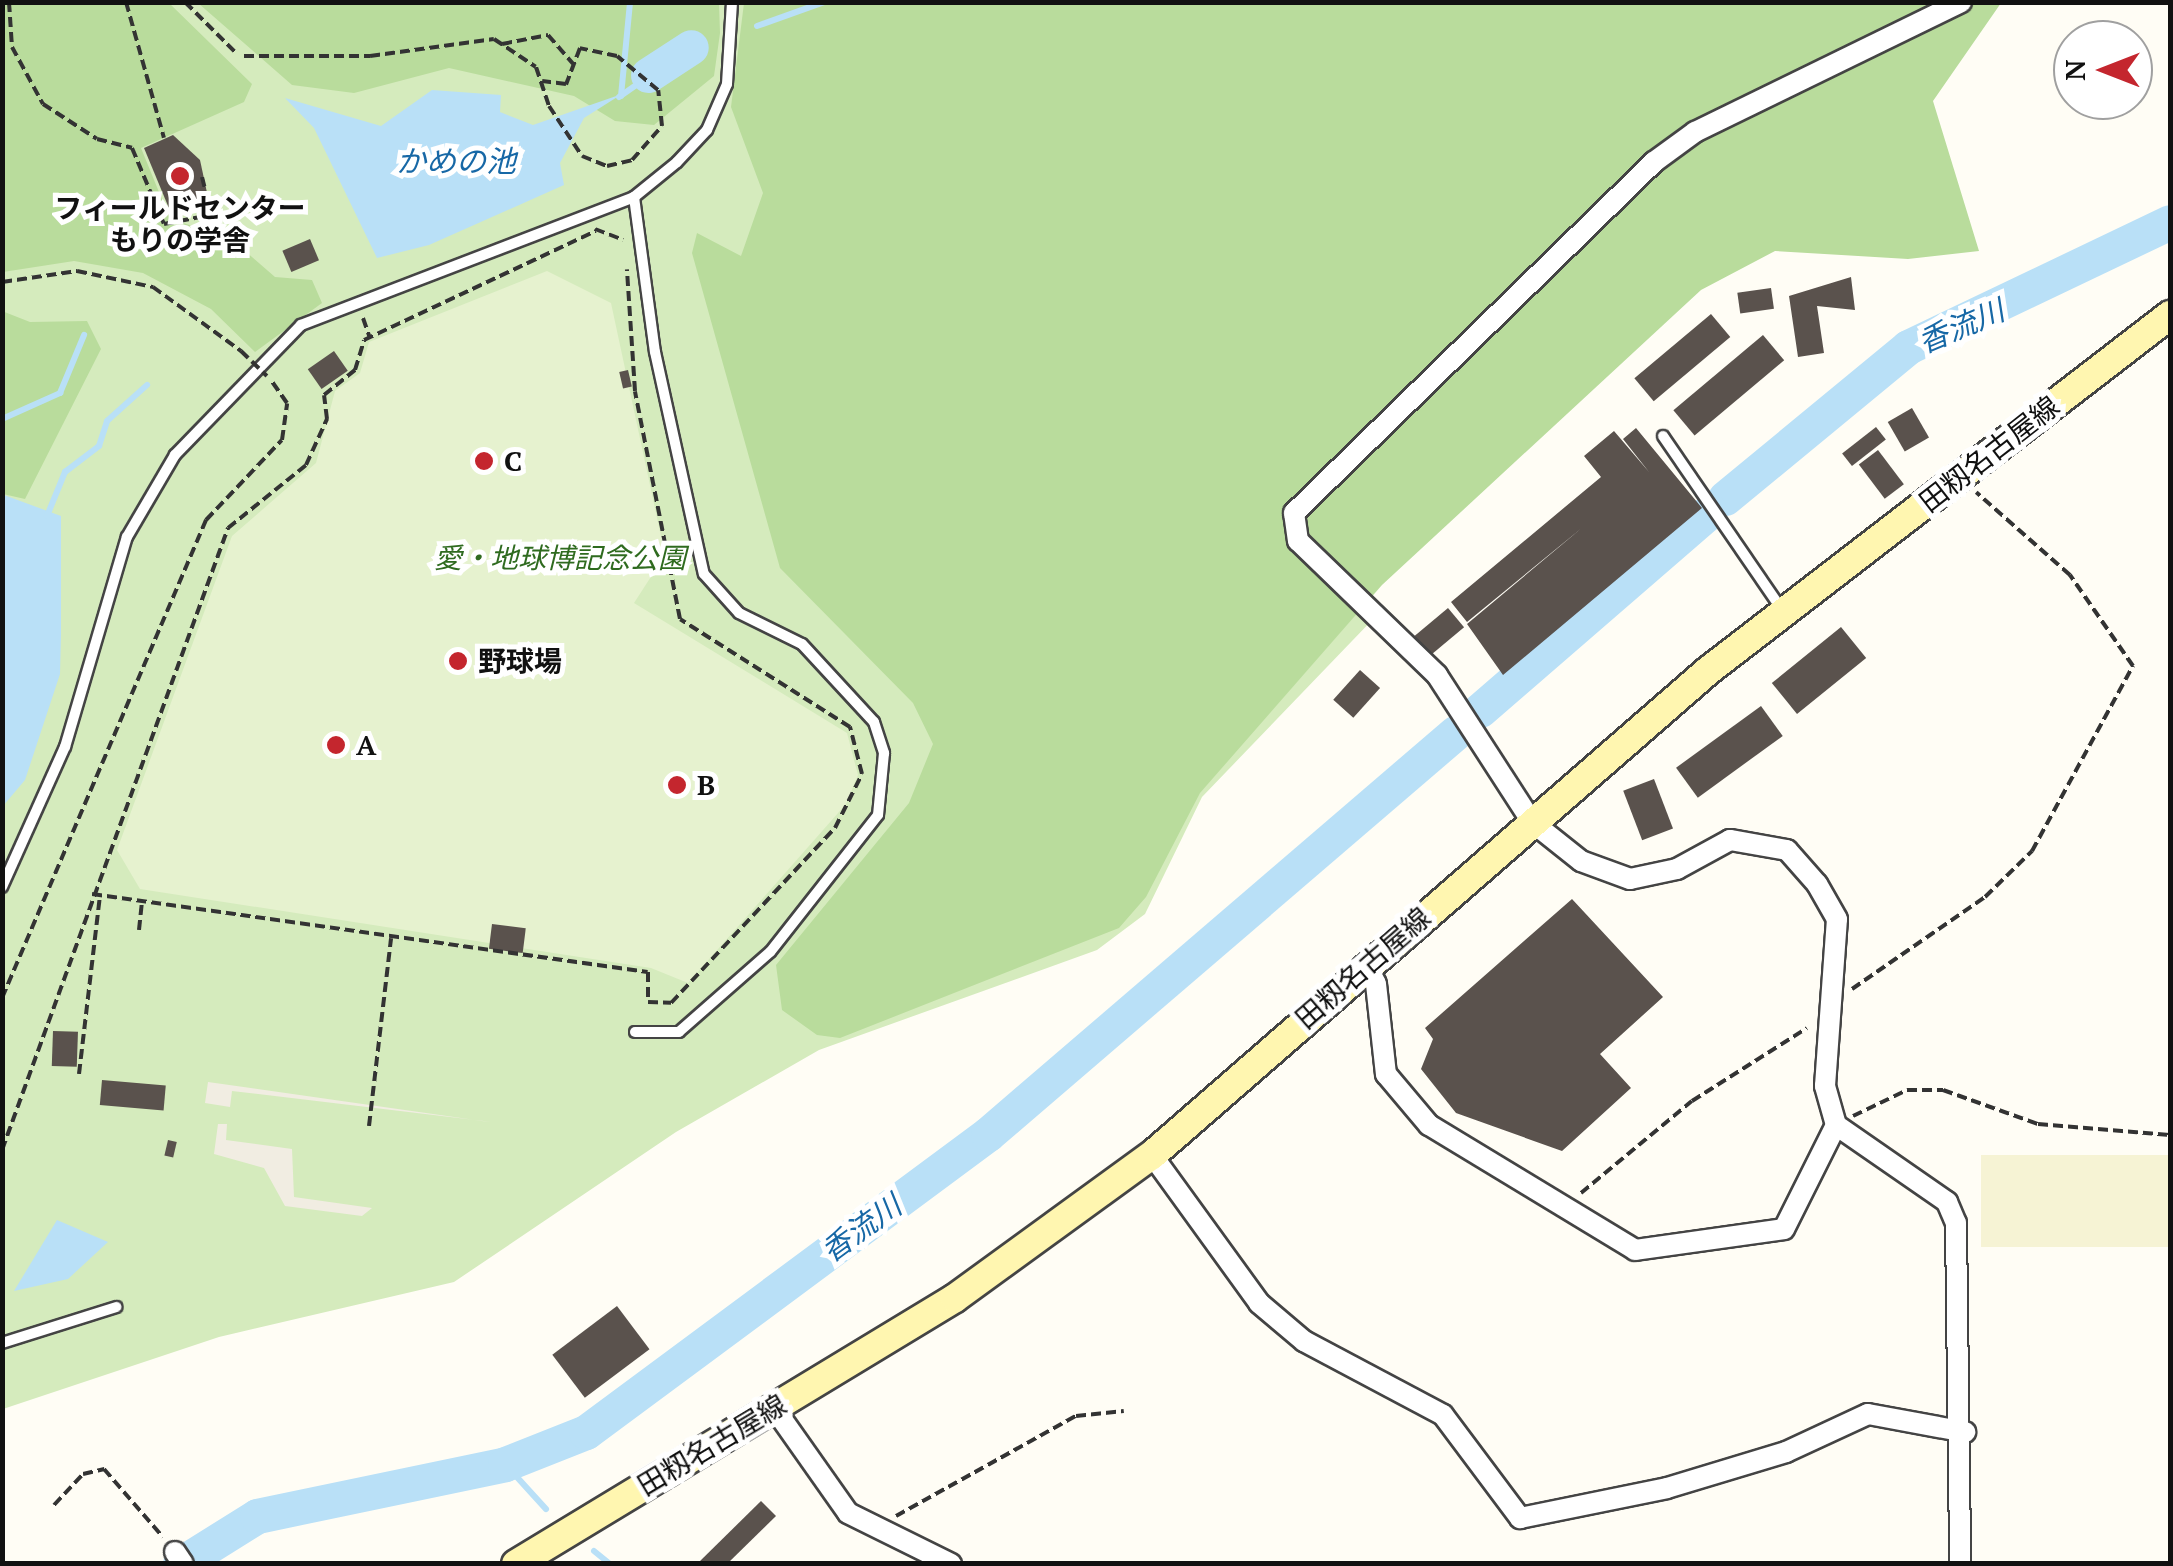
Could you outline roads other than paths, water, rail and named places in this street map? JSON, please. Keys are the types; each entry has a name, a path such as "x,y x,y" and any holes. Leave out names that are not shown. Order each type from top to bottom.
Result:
{"main road":[{"name":"田籾名古屋線","path":"516,1564 955,1298 1152,1155 1532,822 1784,612 2170,315"}],"street":[{"path":"1960,1564 1965,1432 1956,1223 1947,1202 1836,1125 1825,1086 1836,919 1787,850 1730,840 1678,869 1630,879 1581,861 1532,822 1437,675 1298,541 1294,512 1654,162 1695,132 1961,2"},
{"path":"1366,965 1386,1074 1429,1125 1634,1250 1784,1229 1836,1125"},
{"path":"1152,1155 1259,1303 1304,1341 1442,1415 1520,1518 1701,1478 1868,1414 1965,1432"},
{"path":"774,1408 821,1486 848,1512 951,1564"}],"lane":[{"path":"2,886 65,748 126,537 175,455 248,374 302,325 634,197 707,130 734,52 732,2"},
{"path":"634,197 655,352 704,574 739,613 802,644 874,722 884,753 878,815 770,952 679,1032 634,1032"},
{"path":"1663,436 1784,612"},
{"path":"2,1343 116,1307"}],"water":[{"name":"かめの池","path":"432,90 501,95 500,112 533,125 622,94 584,118 560,163 564,185 429,245 377,258 314,128 285,98 381,126"},
{"path":"4,495 61,516 61,634 60,674 25,780 3,806"},
{"path":"57,1220 108,1242 68,1279 14,1291"}],"waterway":[{"path":"621,96 630,2"},
{"path":"757,26 824,2"},
{"path":"648,75 691,47"},
{"path":"619,97 642,81"},
{"name":"香流川","path":"1725,498 1908,347 2170,222"},
{"path":"2,419 60,393 84,335"},
{"path":"47,516 65,472 99,446 107,421 147,385"},
{"name":"香流川","path":"1480,710 1710,511"},
{"name":"香流川","path":"180,1564 257,1516 505,1464 586,1432 988,1134 1455,733"},
{"path":"505,1464 546,1509"},
{"path":"594,1551 610,1564"}],"place":[{"name":"フィールドセンター もりの学舎","path":"180,176"},
{"name":"C","path":"484,461"},
{"name":"野球場","path":"458,661"},
{"name":"A","path":"336,745"},
{"name":"B","path":"677,785"}],"park label":[{"name":"愛・地球博記念公園","path":"560,558"}]}
